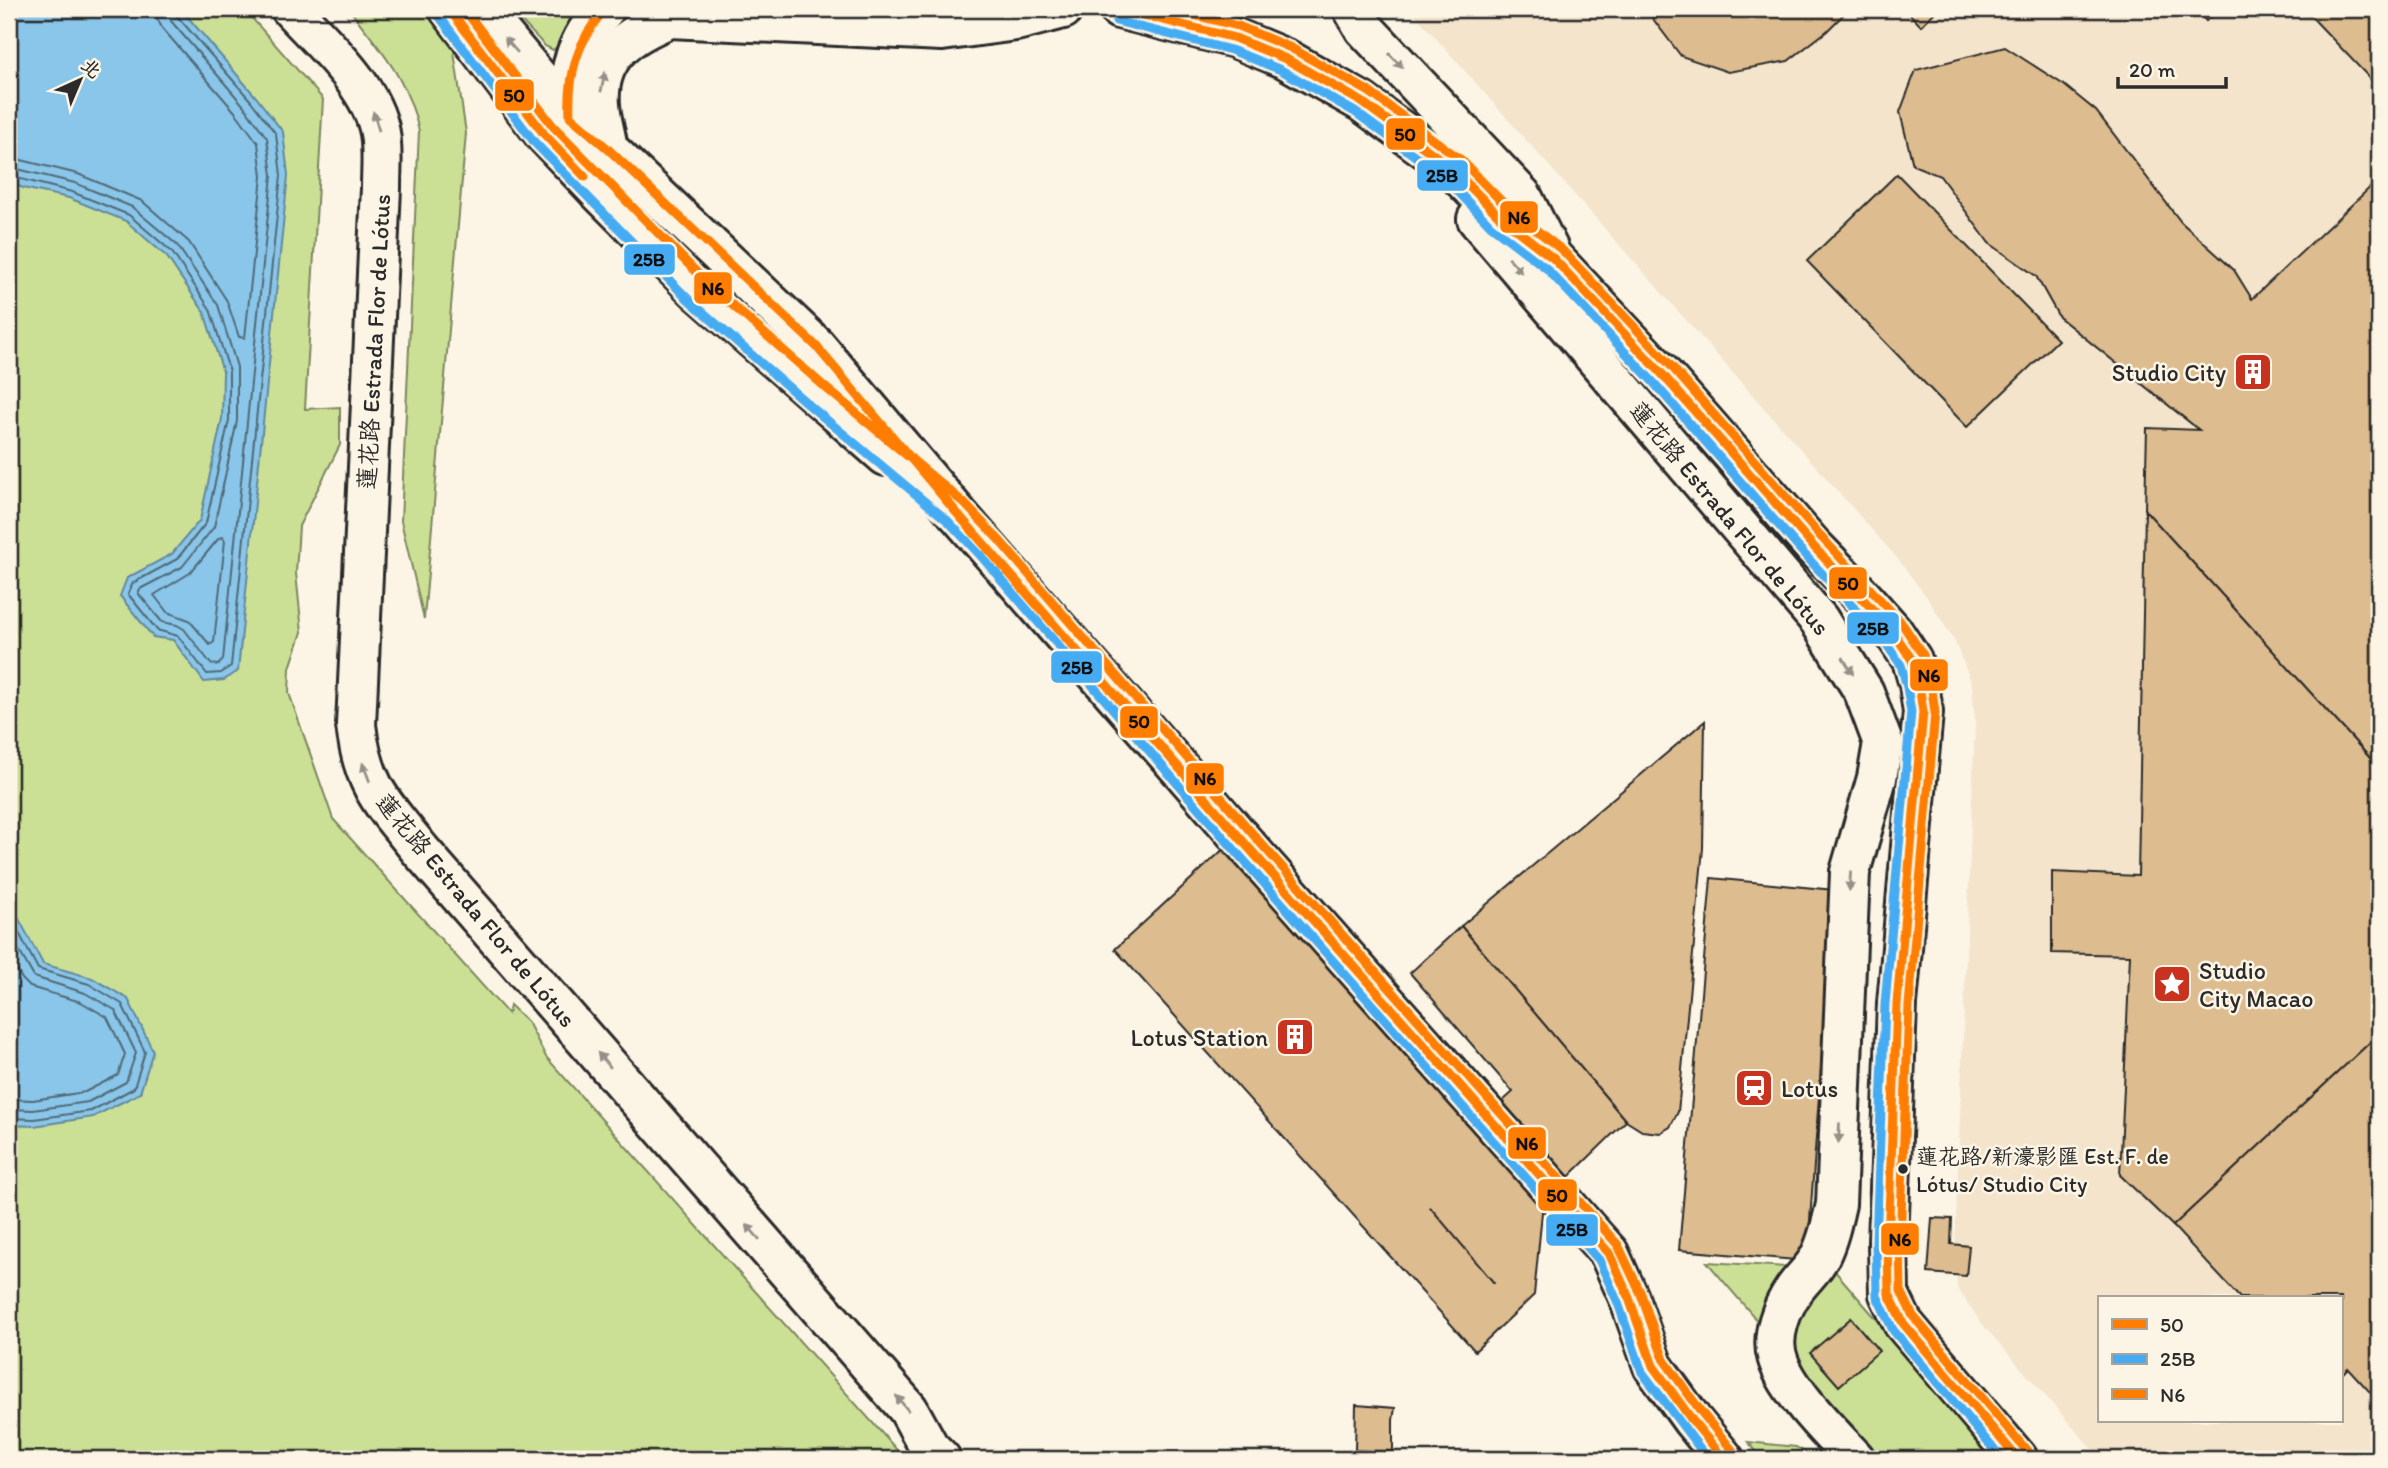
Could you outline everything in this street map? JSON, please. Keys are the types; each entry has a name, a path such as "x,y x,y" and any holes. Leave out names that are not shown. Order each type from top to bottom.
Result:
{"main road":[{"name":"蓮花路 Estrada Flor de Lótus","path":"291,9 360,88 373,109 380,132 381,188 356,725 362,764 369,782 379,799 421,851 908,1409 929,1447 941,1459"},
{"path":"449,9 544,134 674,267 756,343 869,441 957,512"},
{"path":"481,9 570,116 816,346 1248,847 1609,1253 1629,1298 1653,1366 1724,1459"},
{"path":"570,116 568,91 571,71 580,44 594,20 605,9"},
{"path":"608,149 600,104 601,84 607,64 630,37 670,18 942,30 1016,21 1063,9"},
{"name":"蓮花路 Estrada Flor de Lótus","path":"1119,9 1235,38 1286,59 1362,102 1452,168 1500,217 1554,259 1663,375 1813,546 1892,630 1912,660 1923,712 1897,1004 1888,1283 1895,1310 1903,1324 2018,1459"},
{"path":"1353,9 1364,28 1522,196 1554,259"},
{"name":"蓮花路 Estrada Flor de Lótus","path":"1452,168 1461,200 1819,620 1864,692 1883,743 1877,778 1850,872 1836,1204 1820,1257 1784,1306 1775,1342 1779,1363 1795,1390 1855,1459"}],"shaded area":[{"name":"Studio City Macao","path":"1410,9 2379,9 2379,1459 2101,1459 1983,1325 1957,1288 1955,1246 1975,723 1972,684 1954,640 1926,596 1897,558"}],"green space":[{"path":"9,9 244,9 323,99 305,409 340,407 340,445 299,526 296,573 302,632 290,668 289,693 333,819 508,1014 510,1005 528,1022 546,1057 905,1459 9,1459"},
{"path":"349,9 433,9 453,45 466,133 424,619 401,521 419,131 400,80 382,51"},
{"path":"510,9 581,9 560,44 553,50 545,46"},
{"path":"1707,1262 1834,1270 1998,1459 1876,1459"},
{"path":"1748,1442 1796,1447 1816,1459 1763,1459"}],"water":[{"path":"9,9 181,9 283,132 288,175 238,671 224,680 204,682 173,640 153,637 120,596 127,578 172,554 200,520 222,419 223,372 204,312 167,257 126,221 69,198 23,188 9,182"},
{"path":"9,891 13,908 43,964 92,978 128,999 153,1051 140,1093 93,1117 34,1126 9,1125"}],"building":[{"path":"1649,9 1849,9 1827,31 1788,61 1728,72 1681,56 1653,19"},
{"path":"1905,9 1938,9 1921,26"},
{"path":"2195,9 2220,9 2206,21"},
{"path":"2304,9 2379,9 2379,88"},
{"name":"Studio City","path":"2005,47 2064,85 2096,111 2181,222 2234,270 2252,299 2379,179 2379,768 2145,510 2147,428 2199,430 2059,317 2036,276 1989,243 1940,176 1913,165 1900,112 1916,70"},
{"path":"1897,174 2058,340 1967,427 1807,261"},
{"path":"2145,510 2379,768 2379,1034 2173,1226 2120,1175 2130,955 2052,953 2052,872 2138,876"},
{"path":"1705,721 1703,848 1678,1112 1670,1127 1660,1133 1642,1131 1626,1121 1461,926"},
{"name":"Lotus Station","path":"1227,846 1543,1202 1534,1295 1475,1351 1115,949"},
{"path":"1711,878 1834,890 1807,1261 1679,1250"},
{"path":"1461,926 1626,1121 1543,1202 1475,1126 1513,1092 1410,973"},
{"path":"2379,1034 2379,1402 2348,1368 2342,1374 2342,1296 2238,1296 2173,1226"},
{"path":"1932,1218 1952,1219 1951,1244 1969,1246 1966,1276 1928,1273"},
{"path":"1851,1318 1879,1351 1839,1386 1810,1353"},
{"path":"1356,1405 1395,1408 1393,1452 1355,1450"}],"tram line":[{"path":"1430,1207 1494,1283"}],"transit line":[{"name":"50","path":"449,9 544,134 585,177"},
{"name":"N6","path":"464,9 553,126 705,281 826,388 964,503 999,540 1257,839 1618,1245 1641,1294 1664,1360 1733,1451"},
{"name":"50","path":"605,9 587,33 576,59 571,86 570,116 816,346 956,512 1248,847 1609,1253 1629,1298 1653,1366 1724,1459"},
{"name":"50","path":"1119,9 1235,38 1286,59 1362,102 1452,168 1500,217 1554,259 1663,375 1813,546 1892,630 1912,660 1923,712 1897,1004 1888,1242 1889,1294 1903,1323 2018,1459"},
{"name":"N6","path":"1169,9 1238,26 1291,48 1368,91 1460,159 1508,208 1562,250 1672,367 1822,538 1901,622 1923,655 1931,682 1935,713 1909,1005 1900,1242 1901,1291 1913,1316 2027,1451"},
{"name":"25B","path":"439,16 535,143 688,299 810,406 948,521 981,556 1239,855 1599,1260 1618,1303 1642,1372 1708,1459"},
{"name":"25B","path":"1116,21 1231,50 1281,70 1355,112 1444,177 1491,226 1546,268 1654,383 1804,554 1882,638 1901,665 1911,712 1885,1004 1876,1242 1877,1296 1893,1330 2002,1459"}],"place":[{"name":"Studio City","path":"2253,372"},
{"name":"Studio City Macao","path":"2172,984"},
{"name":"Lotus Station","path":"1295,1037"},
{"name":"Lotus","path":"1754,1088"},
{"name":"蓮花路/新濠影匯 Est. F. de Lótus/ Studio City","path":"1903,1169"}]}
